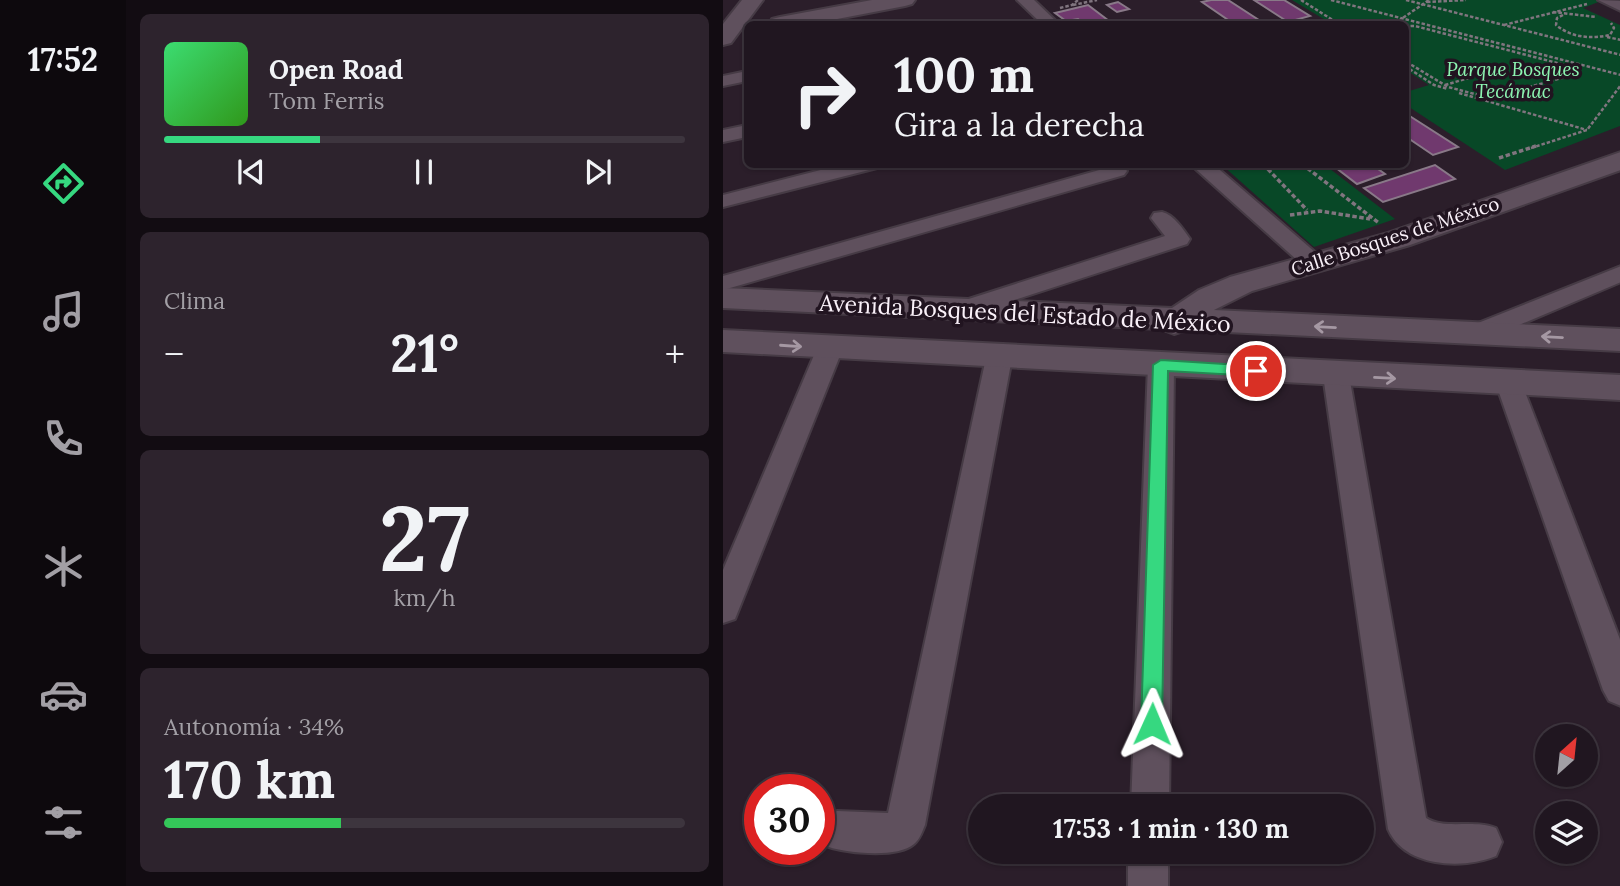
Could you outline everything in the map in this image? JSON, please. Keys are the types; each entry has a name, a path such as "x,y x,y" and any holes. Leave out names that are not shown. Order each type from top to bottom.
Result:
{"street":[{"path":"723,5 751,0"},
{"path":"723,37 751,0"},
{"path":"796,21 905,0"},
{"path":"1025,0 1048,21"},
{"path":"1606,0 1620,6"},
{"path":"723,37 744,32"},
{"path":"723,81 744,77"},
{"path":"723,136 744,132"},
{"name":"Calle Bosques de México","path":"1175,321 1211,297 1241,284 1399,239 1620,160"},
{"path":"723,201 854,168"},
{"path":"1204,168 1315,264"},
{"path":"723,283 1120,173"},
{"path":"959,310 1179,239 1162,218"},
{"path":"1477,333 1620,273"},
{"name":"Avenida Bosques del Estado de México","path":"723,298 1620,340"},
{"path":"837,831 890,833 899,832 905,825 1012,358 1038,351 1052,336 1051,327 1040,314"},
{"path":"1096,360 1079,350 1073,341 1077,330 1085,321 1097,316"},
{"path":"1149,794 1161,365 1175,321"},
{"name":"Avenida Bosques del Estado de México","path":"723,341 1620,388"},
{"path":"723,609 830,348"},
{"path":"1336,375 1408,829 1417,839 1431,843 1482,842"},
{"path":"1509,384 1620,690"},
{"path":"1148,864 1148,886"}],"path":[{"path":"1072,5 1097,0"},
{"path":"1301,0 1334,21"},
{"path":"1331,0 1565,65 1570,67 1572,74 1497,98 1435,85 1409,69"},
{"path":"1406,0 1466,0"},
{"path":"1399,21 1425,2"},
{"path":"1425,2 1620,55"},
{"path":"1503,25 1584,3"},
{"path":"1553,12 1599,17"},
{"path":"1563,15 1555,21 1559,29 1575,35 1620,40"},
{"path":"1603,37 1614,32 1612,24 1606,20"},
{"path":"1409,25 1620,75"},
{"path":"1409,64 1446,87 1499,106 1587,130"},
{"path":"1446,87 1472,77 1455,67"},
{"path":"1499,158 1587,130 1620,85"},
{"path":"1497,98 1499,106"},
{"path":"1267,168 1307,210"},
{"path":"1307,168 1399,239"},
{"path":"1265,222 1307,210 1329,211 1375,220"}],"green space":[{"name":"Parque Bosques Tecámac","path":"1292,0 1601,1 1583,8 1620,25 1620,126 1505,170 1409,107 1409,91 1429,85 1409,72 1409,21 1327,21"},
{"path":"1225,168 1329,168 1395,219 1314,247"}],"building":[{"path":"1228,0 1260,21 1230,21 1202,2"},
{"path":"1254,0 1284,0 1310,16 1286,21"},
{"path":"1118,2 1129,9 1117,12 1107,5"},
{"path":"1088,5 1109,21 1066,21 1055,13"},
{"path":"1409,116 1458,147 1433,155 1409,139"},
{"path":"1435,165 1455,179 1383,202 1364,188"},
{"path":"1336,168 1377,168 1385,174 1357,184"}],"route":[{"path":"1152,724 1161,365 1256,371"}]}
